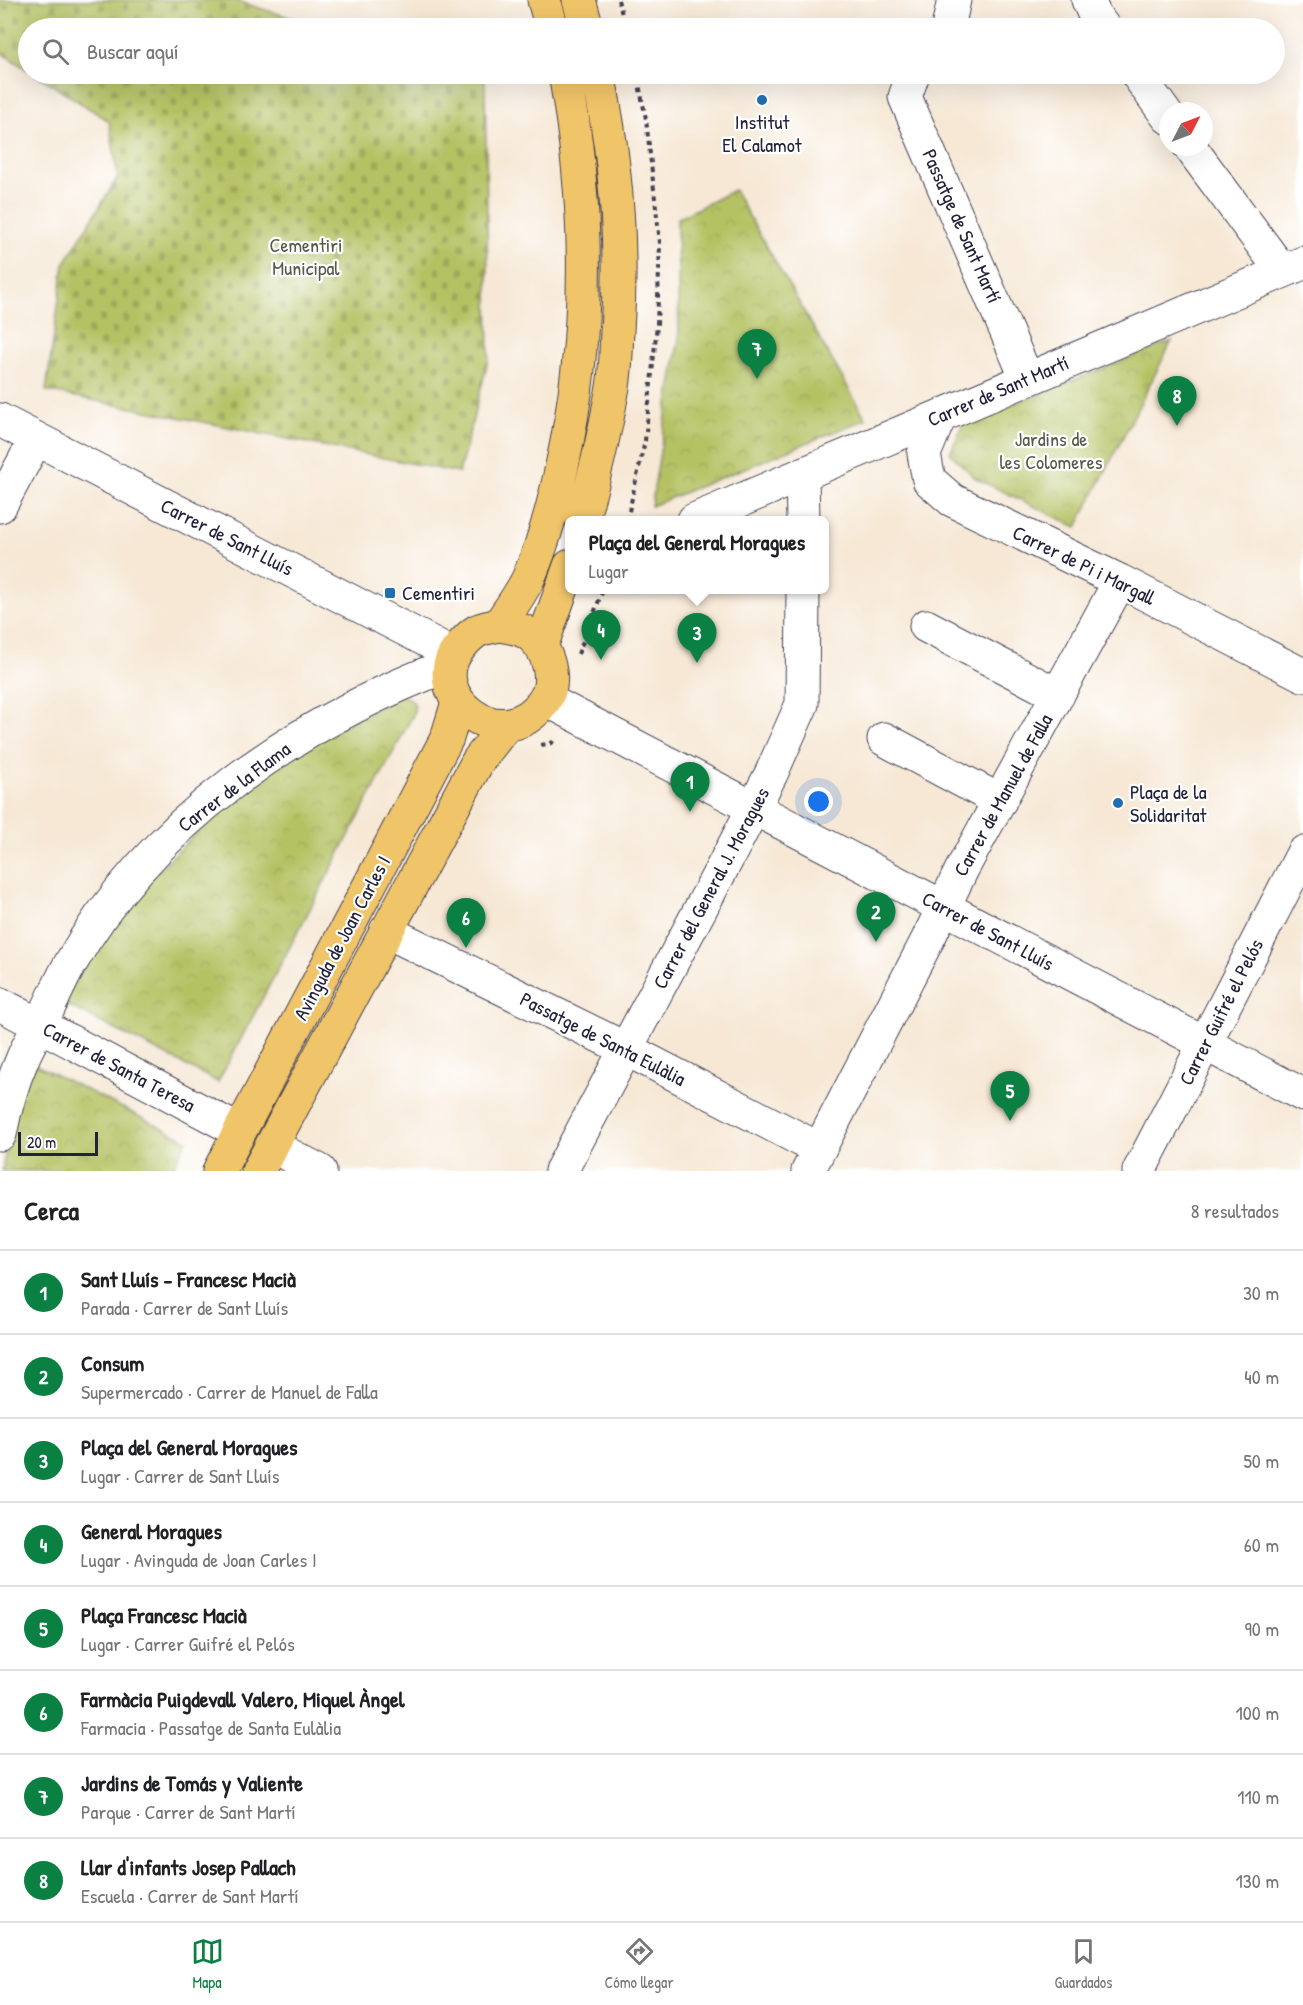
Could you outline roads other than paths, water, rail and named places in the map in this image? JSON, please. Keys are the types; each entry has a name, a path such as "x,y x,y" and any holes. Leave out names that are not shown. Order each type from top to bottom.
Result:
{"main road":[{"path":"544,0 549,18"},
{"path":"579,0 584,18"},
{"path":"499,625 535,563 569,436 578,380 584,320 584,227 573,120 567,84"},
{"path":"583,516 602,446 613,385 620,291 618,214 606,113 600,84"},
{"path":"541,647 565,580"},
{"path":"499,625 517,628 529,634 541,647 547,658 550,675 546,699 533,713 519,722 506,725 482,722 458,702 452,686 451,660 468,637 478,630 499,625"},
{"name":"Avinguda de Joan Carles I","path":"219,1171 447,738 458,702"},
{"name":"Avinguda de Joan Carles I","path":"265,1158 478,761 506,725"}],"street":[{"path":"950,18 954,0"},
{"path":"1088,0 1096,18"},
{"name":"Passatge de Sant Martí","path":"909,84 905,96 1027,379"},
{"path":"1144,84 1159,105"},
{"path":"1198,156 1292,267"},
{"name":"Carrer de Sant Martí","path":"704,516 1292,267"},
{"name":"Carrer de Pi i Margall","path":"940,416 924,454 929,480 952,500 1120,581 1303,675"},
{"name":"Carrer de Sant Lluís","path":"0,420 451,660"},
{"path":"0,506 36,439"},
{"path":"802,476 803,516"},
{"name":"Carrer de Manuel de Falla","path":"813,1160 962,869 1120,581"},
{"name":"Carrer del General J. Moragues","path":"561,1171 753,808 802,704 802,594"},
{"path":"926,626 1058,695"},
{"name":"Carrer de la Flama","path":"0,1134 22,1059 69,966 104,913 147,859 198,810 260,763 326,722 451,660"},
{"name":"Carrer de Sant Lluís","path":"546,699 1303,1095"},
{"path":"884,740 1000,801"},
{"name":"Carrer Guifré el Pelós","path":"1139,1171 1303,853"},
{"name":"Passatge de Santa Eulàlia","path":"386,930 626,1049 813,1160"},
{"name":"Carrer de Santa Teresa","path":"0,1004 239,1131"},
{"path":"265,1158 320,1171"}],"place":[{"name":"Institut El Calamot","path":"762,100"},
{"name":"Jardins de Tomás y Valiente","path":"757,379"},
{"name":"Llar d'infants Josep Pallach","path":"1177,426"},
{"name":"Cementiri","path":"390,593"},
{"name":"General Moragues","path":"601,660"},
{"name":"Plaça del General Moragues","path":"697,663"},
{"name":"Plaça de la Solidaritat","path":"1118,803"},
{"name":"Sant Lluís - Francesc Macià","path":"690,812"},
{"name":"Consum","path":"876,942"},
{"name":"Farmàcia Puigdevall Valero, Miquel Àngel","path":"466,948"},
{"name":"Plaça Francesc Macià","path":"1010,1121"}],"park label":[{"name":"Cementiri Municipal","path":"306,256"},
{"name":"Jardins de les Colomeres","path":"1051,450"}]}
